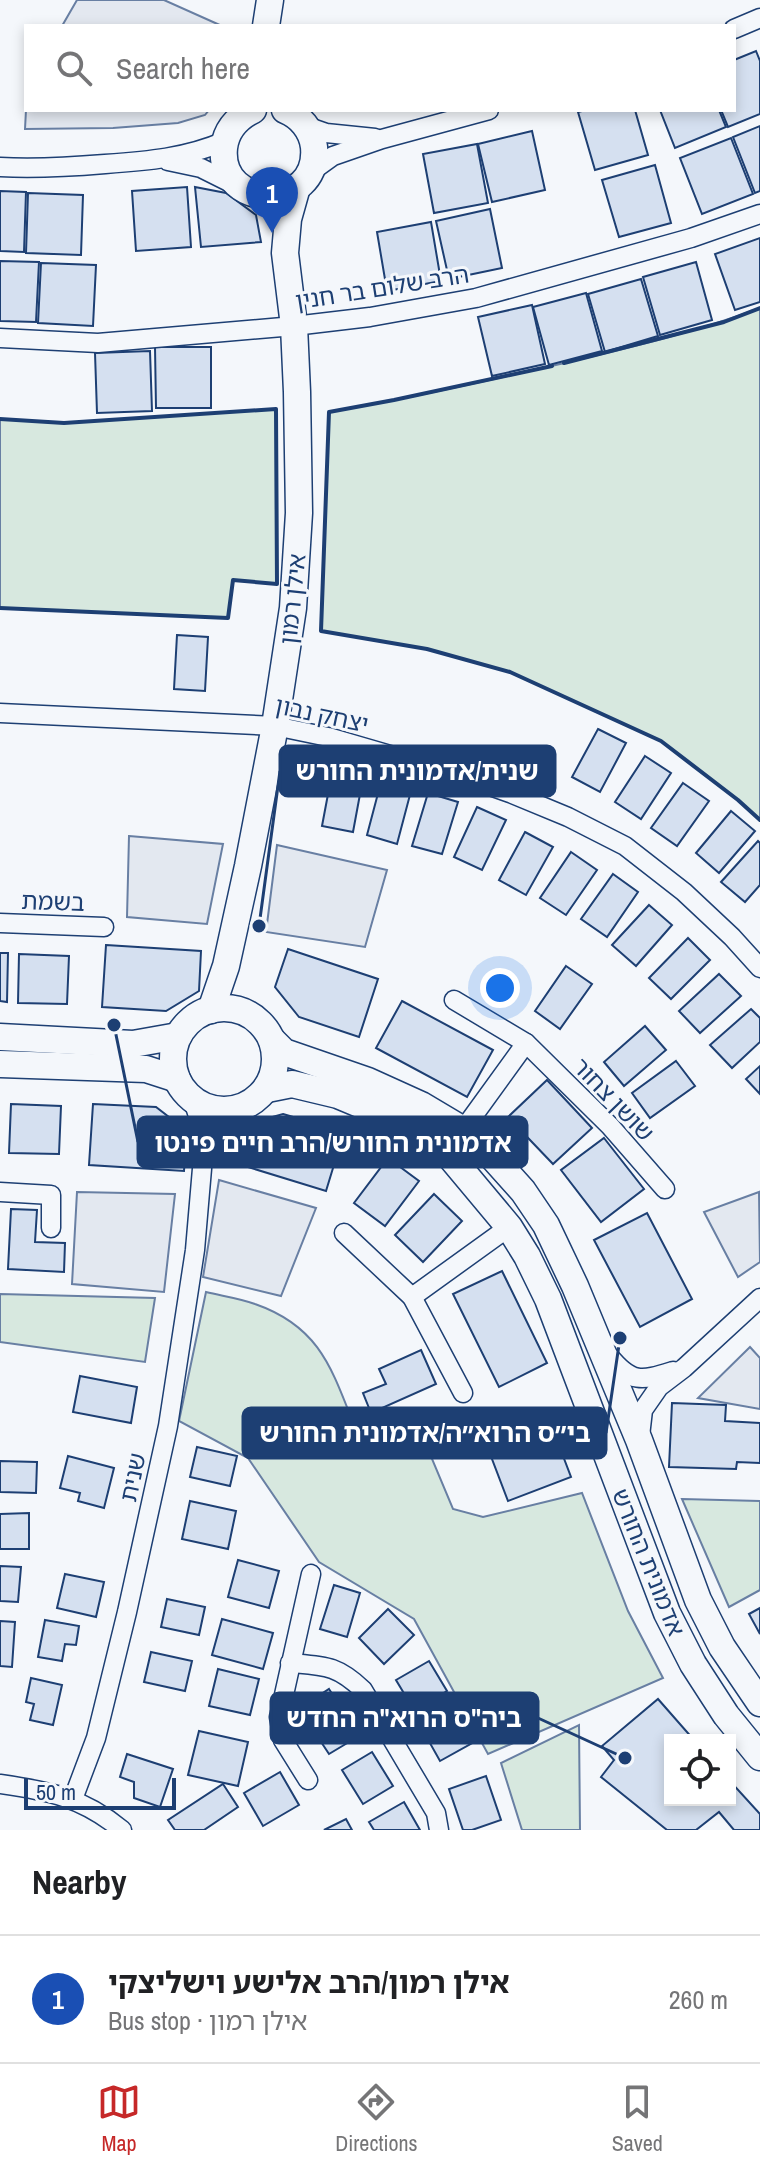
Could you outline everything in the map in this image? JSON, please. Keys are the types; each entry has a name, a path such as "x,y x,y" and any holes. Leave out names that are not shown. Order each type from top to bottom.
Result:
{"street":[{"path":"266,24 270,0"},
{"path":"736,28 760,18"},
{"path":"161,160 201,168 248,191 269,197 284,195 333,156 482,112"},
{"path":"0,167 39,169 161,160 204,150 225,141 230,128 245,113"},
{"path":"292,114 326,133 382,139"},
{"name":"אילן רמון","path":"211,1010 233,940 275,726 293,608 299,513 294,326 285,253 288,219 302,181 313,163 314,150 312,138 292,114"},
{"name":"אילן רמון","path":"225,141 226,167 232,179 248,191 272,221 285,253"},
{"name":"הרב שלום בר חנין","path":"0,338 98,343 370,317 476,298 691,238 760,214"},
{"name":"יצחק נבון","path":"0,713 275,726 328,737 459,775 568,817 625,846 684,892 760,968"},
{"name":"בשמת","path":"0,923 104,927"},
{"name":"אילן רמון","path":"233,940 235,973 248,1013"},
{"name":"שושן צחור","path":"454,1000 526,1043 610,1126 665,1189"},
{"path":"0,1064 146,1069 215,1110 233,1110 257,1099 267,1089 276,1057 273,1041 263,1025 248,1013 230,1008 211,1010 195,1017 178,1036 173,1057 185,1090"},
{"path":"0,1037 133,1044 178,1036"},
{"name":"אדמונית החורש","path":"273,1041 284,1052 368,1081 421,1105 463,1130 480,1143 523,1191 546,1225 575,1286 639,1440 698,1600 722,1647 760,1703"},
{"path":"463,1130 526,1043"},
{"name":"אדמונית החורש","path":"267,1089 292,1084 338,1095 405,1123 448,1154 509,1227 548,1299 667,1613 693,1664 726,1715 760,1757"},
{"name":"שנית","path":"73,1799 99,1724 168,1426 195,1250 203,1157 203,1132 185,1090"},
{"name":"שנית","path":"203,1157 216,1134 242,1107"},
{"path":"0,1192 51,1195 51,1228"},
{"path":"412,1297 509,1227"},
{"path":"344,1233 412,1297 463,1393"},
{"path":"639,1440 643,1410 659,1387 760,1298"},
{"path":"597,1342 631,1376 645,1380 684,1368"},
{"path":"308,1780 283,1740 279,1717 311,1574"},
{"path":"290,1663 326,1666 347,1674 363,1690 436,1813 439,1830"},
{"path":"0,1784 73,1799 122,1830"}],"shaded area":[{"path":"77,0 164,0 218,24 63,24"},
{"path":"26,112 207,112 178,123 113,128 25,129"},
{"path":"760,308 760,820 661,741 510,672 427,649 321,631 329,412 597,355 691,331"},
{"path":"276,409 277,584 233,580 228,618 0,608 0,419 64,423"},
{"path":"129,836 223,844 207,924 127,917"},
{"path":"277,845 387,870 365,947 266,932"},
{"path":"219,1180 316,1208 281,1296 203,1277"},
{"path":"77,1192 175,1194 164,1292 72,1284"},
{"path":"759,1192 760,1262 738,1277 704,1212"},
{"path":"206,1292 249,1302 277,1314 310,1338 331,1370 356,1430 417,1423 453,1509 483,1517 582,1493 628,1611 663,1678 488,1754 414,1619 319,1562 248,1458 179,1421"},
{"path":"0,1294 155,1298 145,1362 0,1342"},
{"path":"750,1347 760,1358 760,1409 698,1398"},
{"path":"682,1499 760,1501 760,1590 729,1607"},
{"path":"579,1725 580,1830 522,1830 501,1763"}],"building":[{"path":"756,51 760,61 760,114 728,127 722,112 736,112 736,59"},
{"path":"578,112 636,112 648,155 595,170"},
{"path":"661,112 720,112 726,127 675,148"},
{"path":"760,126 760,191 755,193 733,137"},
{"path":"532,131 545,190 492,202 478,144"},
{"path":"731,138 753,194 702,214 680,158"},
{"path":"477,144 488,203 434,213 423,154"},
{"path":"655,165 671,223 619,237 602,180"},
{"path":"187,187 191,247 136,251 132,191"},
{"path":"195,187 226,193 256,215 261,242 201,247"},
{"path":"0,191 26,192 24,252 0,251"},
{"path":"28,193 83,195 81,255 26,253"},
{"path":"490,209 502,268 449,279 436,221"},
{"path":"431,222 441,281 387,291 377,232"},
{"path":"760,238 760,302 735,310 715,254"},
{"path":"0,261 39,262 36,322 0,321"},
{"path":"696,262 712,320 660,335 643,277"},
{"path":"41,263 96,265 93,326 38,323"},
{"path":"641,279 658,336 605,352 588,294"},
{"path":"586,293 602,351 549,365 533,307"},
{"path":"532,305 545,364 492,376 478,317"},
{"path":"155,347 211,347 211,408 156,408"},
{"path":"150,351 152,411 97,413 95,353"},
{"path":"177,635 208,637 205,691 174,689"},
{"path":"598,729 626,743 600,792 572,777"},
{"path":"645,756 671,773 641,819 615,802"},
{"path":"332,773 363,778 353,832 322,826"},
{"path":"381,782 411,791 397,844 367,835"},
{"path":"683,783 709,801 677,846 651,828"},
{"path":"428,793 458,802 442,854 412,846"},
{"path":"477,807 506,820 482,870 454,857"},
{"path":"731,811 755,831 719,873 696,853"},
{"path":"525,832 553,847 526,895 499,880"},
{"path":"758,841 760,885 745,902 721,882"},
{"path":"571,852 597,870 566,915 540,898"},
{"path":"613,874 638,892 607,937 581,919"},
{"path":"649,905 672,925 636,966 612,945"},
{"path":"688,938 710,960 671,999 649,978"},
{"path":"106,945 201,951 199,991 166,1011 102,1007"},
{"path":"288,949 378,979 359,1037 299,1017 275,987"},
{"path":"0,953 8,953 7,1002 0,1001"},
{"path":"19,954 69,956 67,1004 18,1003"},
{"path":"566,966 592,984 560,1029 535,1011"},
{"path":"719,974 741,996 700,1033 679,1011"},
{"path":"402,1001 493,1050 467,1097 376,1048"},
{"path":"751,1009 760,1018 760,1042 732,1068 710,1045"},
{"path":"645,1026 666,1050 624,1086 604,1062"},
{"path":"676,1061 695,1086 650,1118 632,1093"},
{"path":"760,1066 760,1094 746,1079"},
{"path":"547,1080 592,1128 553,1164 508,1117"},
{"path":"11,1104 61,1106 59,1154 9,1153"},
{"path":"93,1104 156,1107 187,1131 184,1171 89,1165"},
{"path":"283,1114 344,1132 326,1191 235,1163 247,1124"},
{"path":"604,1138 644,1189 601,1222 561,1170"},
{"path":"388,1158 419,1181 385,1226 354,1203"},
{"path":"434,1194 462,1221 423,1262 395,1235"},
{"path":"11,1209 37,1210 35,1242 65,1243 64,1272 8,1269"},
{"path":"647,1213 692,1299 640,1327 594,1240"},
{"path":"502,1271 547,1363 499,1387 453,1294"},
{"path":"421,1350 436,1384 371,1413 363,1393 386,1384 379,1369"},
{"path":"80,1376 137,1387 131,1423 73,1412"},
{"path":"672,1403 726,1405 725,1421 760,1423 760,1463 737,1462 736,1469 669,1467"},
{"path":"547,1414 571,1477 508,1501 484,1438"},
{"path":"197,1447 237,1456 230,1486 190,1477"},
{"path":"68,1456 114,1468 104,1508 78,1501 80,1493 60,1488"},
{"path":"0,1461 37,1462 36,1493 0,1492"},
{"path":"190,1501 236,1511 228,1549 182,1539"},
{"path":"29,1513 29,1549 0,1549 0,1514"},
{"path":"238,1560 279,1571 269,1608 228,1597"},
{"path":"0,1566 21,1567 18,1602 0,1601"},
{"path":"65,1574 104,1582 96,1617 57,1608"},
{"path":"334,1585 360,1593 347,1637 320,1629"},
{"path":"167,1599 205,1607 199,1635 161,1627"},
{"path":"760,1608 760,1634 749,1614"},
{"path":"388,1609 414,1635 384,1664 359,1638"},
{"path":"222,1619 273,1633 263,1669 212,1655"},
{"path":"45,1620 79,1626 76,1645 65,1644 62,1661 38,1657"},
{"path":"0,1621 15,1622 12,1667 0,1666"},
{"path":"151,1652 192,1661 185,1691 144,1682"},
{"path":"429,1661 447,1691 414,1710 396,1680"},
{"path":"218,1669 259,1679 250,1715 209,1706"},
{"path":"31,1678 62,1685 53,1725 30,1720 34,1704 26,1702"},
{"path":"329,1689 359,1736 329,1754 308,1722 312,1700"},
{"path":"658,1699 689,1734 664,1734 664,1806 736,1806 736,1788 760,1814 760,1830 734,1830 719,1812 696,1830 667,1830 601,1777 614,1760 602,1746"},
{"path":"457,1710 474,1742 440,1761 422,1729"},
{"path":"199,1731 248,1742 238,1786 188,1775"},
{"path":"372,1752 393,1786 363,1804 342,1770"},
{"path":"127,1754 173,1769 160,1807 134,1798 134,1782 120,1777"},
{"path":"280,1772 299,1805 263,1826 244,1793"},
{"path":"486,1776 501,1820 463,1830 449,1789"},
{"path":"223,1784 238,1807 204,1830 175,1830 168,1820"},
{"path":"404,1802 420,1830 374,1830 369,1822"},
{"path":"346,1819 352,1830 324,1830"}],"wall":[{"path":"564,363 724,322 760,308"},
{"path":"552,366 329,412 321,631 427,649 510,672 661,741 760,820"},
{"path":"0,419 64,423 276,409 277,584 233,580 228,618 0,608"}],"place":[{"name":"אילן רמון/הרב אלישע וישליצקי","path":"272,233"},
{"name":"שנית/אדמונית החורש","path":"259,926"},
{"name":"אדמונית החורש/הרב חיים פינטו","path":"114,1025"},
{"name":"בי״ס הרוא״ה/אדמונית החורש","path":"620,1338"},
{"name":"ביה\"ס הרוא\"ה החדש","path":"625,1758"}]}
